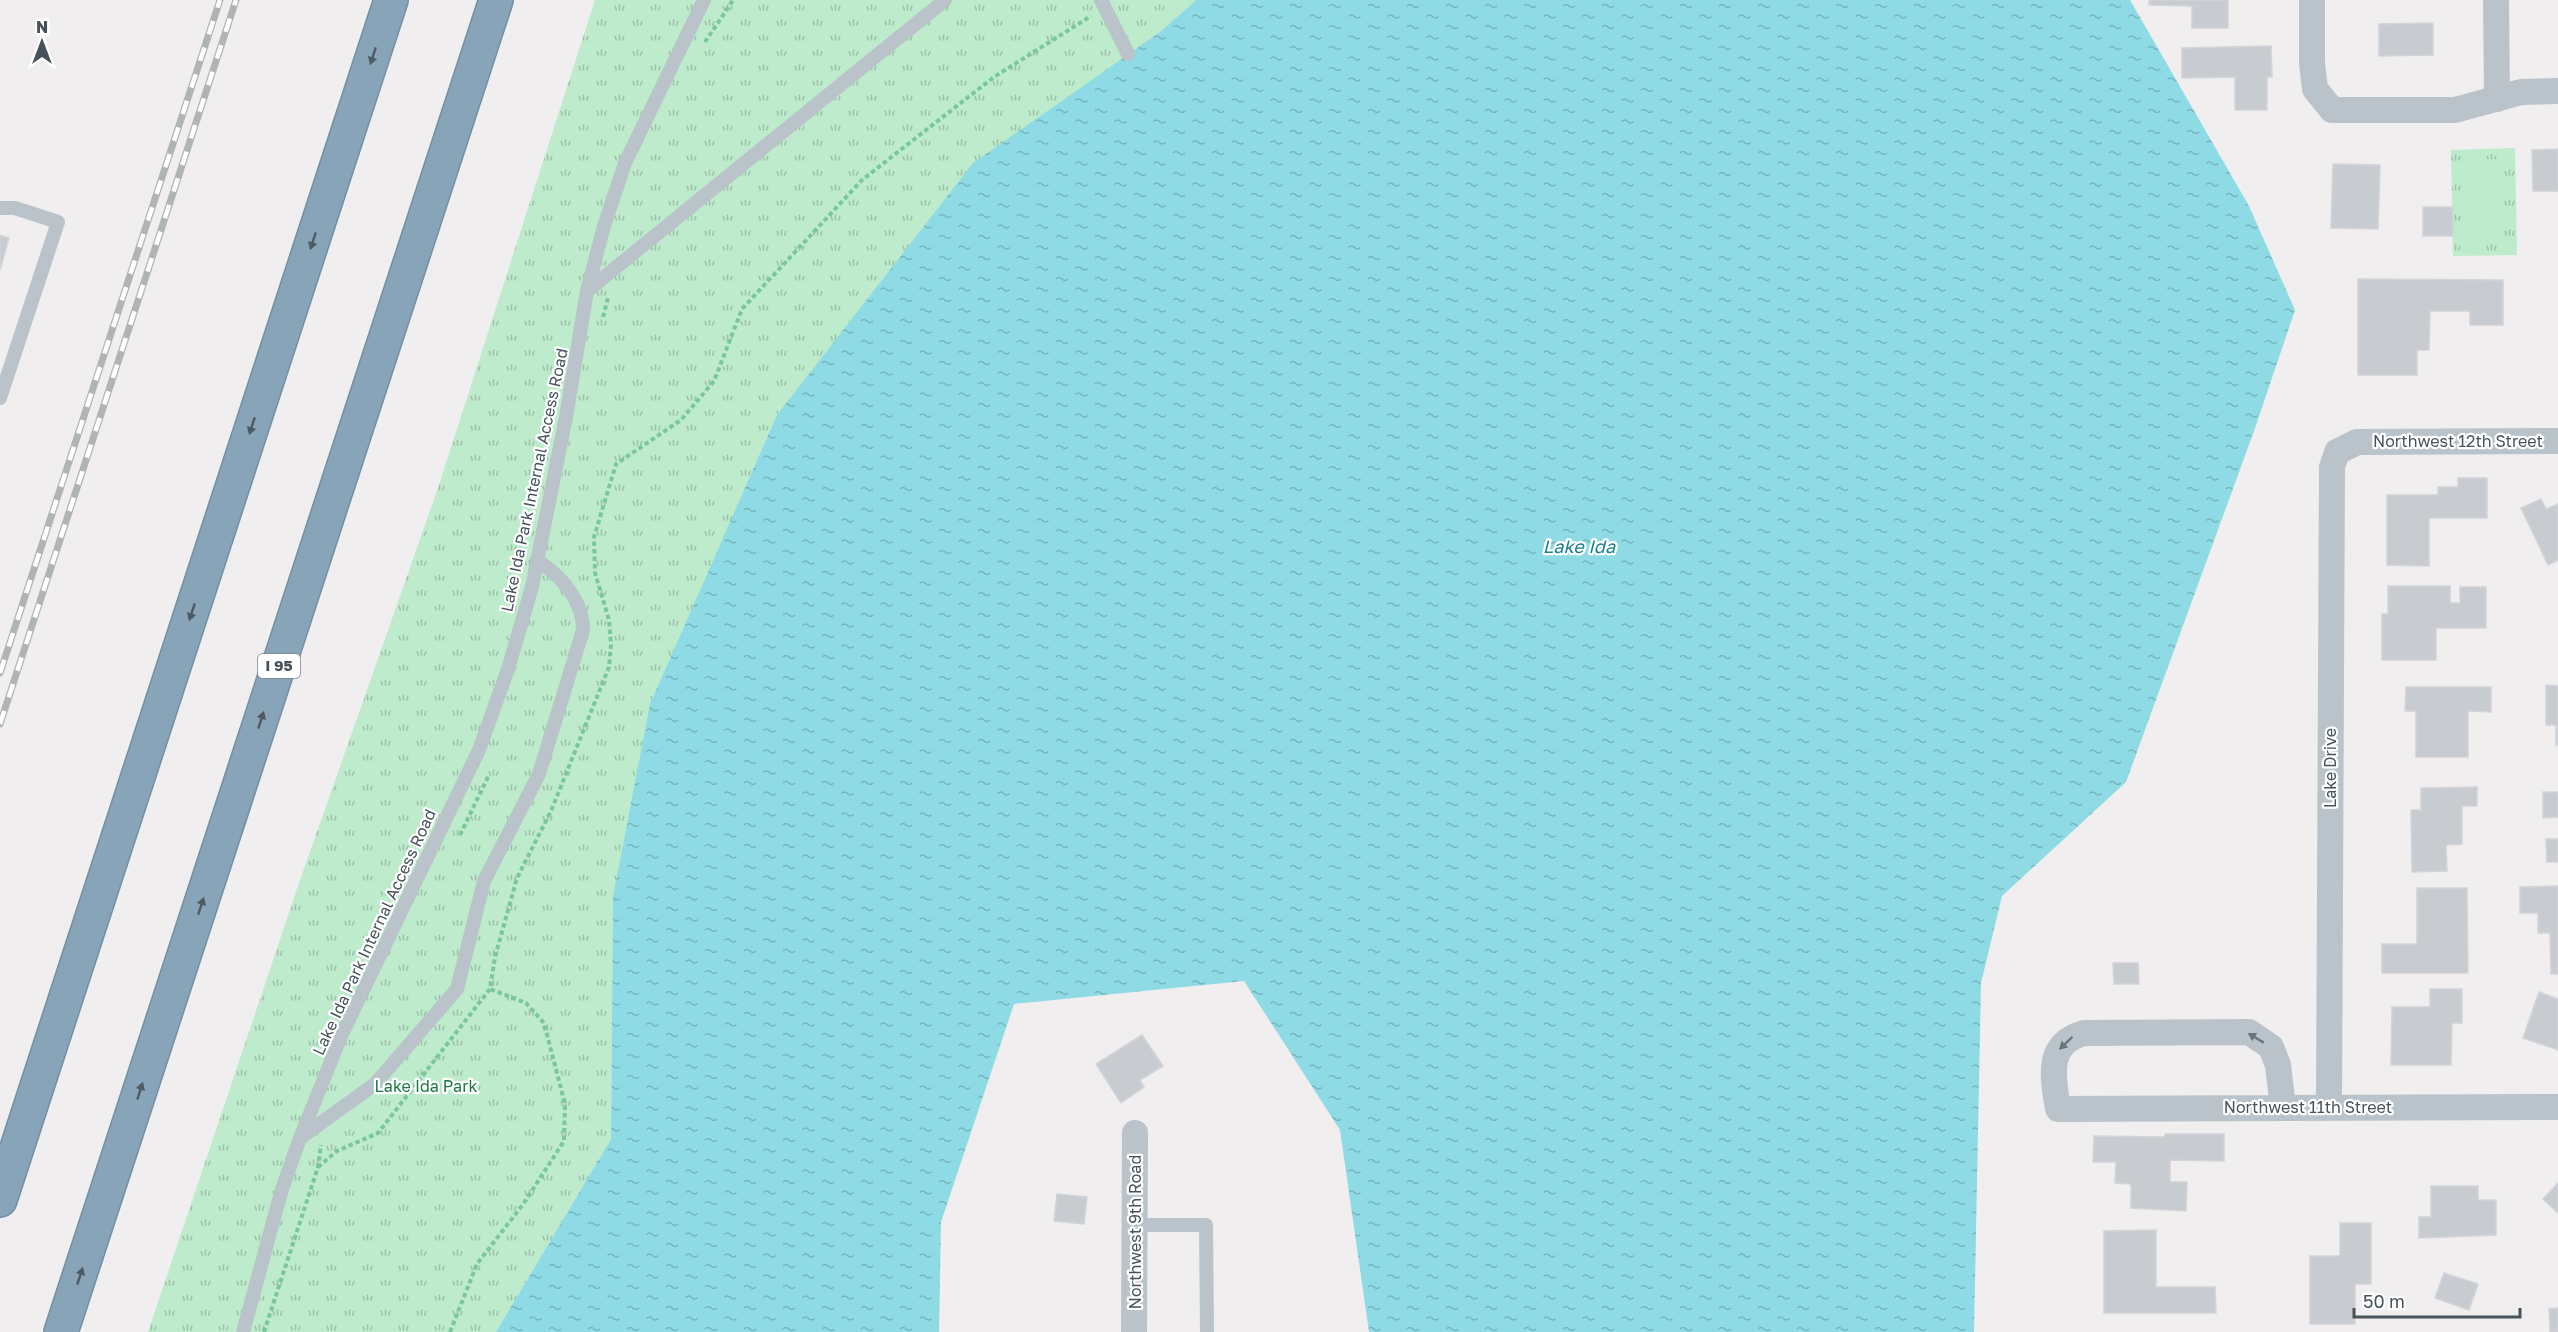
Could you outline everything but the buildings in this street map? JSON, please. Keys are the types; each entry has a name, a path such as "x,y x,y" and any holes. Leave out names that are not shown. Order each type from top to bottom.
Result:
{"highway":[{"path":"0,1200 391,0"},
{"name":"I 95","path":"62,1332 496,0"}],"street":[{"path":"2312,0 2312,63 2315,89 2332,110 2456,110 2521,92 2558,91"},
{"path":"2496,0 2497,99"},
{"name":"Northwest 12th Street","path":"2357,442 2558,441"},
{"name":"Lake Drive","path":"2329,1107 2332,467 2337,452 2357,442"},
{"name":"Northwest 11th Street","path":"2283,1107 2277,1065 2271,1047 2249,1032 2102,1032 2070,1037 2057,1052 2053,1068 2058,1109 2558,1107"},
{"name":"Northwest 9th Road","path":"1134,1332 1136,1133"}],"lane":[{"name":"Lake Ida Park Internal Access Road","path":"243,1332 282,1190 300,1138 356,1003 479,750 508,669 537,561 587,291 604,226 625,163 704,0"},
{"path":"587,291 945,0"},
{"path":"1104,4 1128,54"},
{"path":"0,208 15,208 58,222 0,398"},
{"path":"300,1138 375,1084 457,989 484,880 538,774 583,630 583,615 568,587 551,569 537,561"},
{"path":"1135,1225 1206,1225 1207,1332"}],"path":[{"path":"318,1167 337,1151 378,1132 490,989 495,957 517,878 552,811 609,667 611,645 609,620 595,573 594,537 616,464 681,420 714,381 742,309 862,180 994,77 1104,4"},
{"path":"450,1332 477,1264 524,1203 564,1141 566,1104 544,1023 526,1003 490,989"}],"green space":[{"name":"Lake Ida Park","path":"595,0 1196,0 1160,32 613,897 611,1139 496,1332 148,1332 299,883 437,491"},
{"path":"2515,148 2517,255 2453,256 2451,150"},
{"path":"2500,159 2500,238 2464,238 2464,160"}],"water":[{"name":"Lake Ida","path":"1196,0 2130,0 2249,206 2295,310 2254,431 2126,782 2002,896 1981,983 1974,1332 1369,1332 1340,1130 1244,981 1014,1004 941,1222 939,1332 496,1332 611,1139 613,897 650,704 777,415 973,163 1160,32"}],"railway":[{"path":"0,673 220,0"},
{"path":"0,724 236,0"}]}
